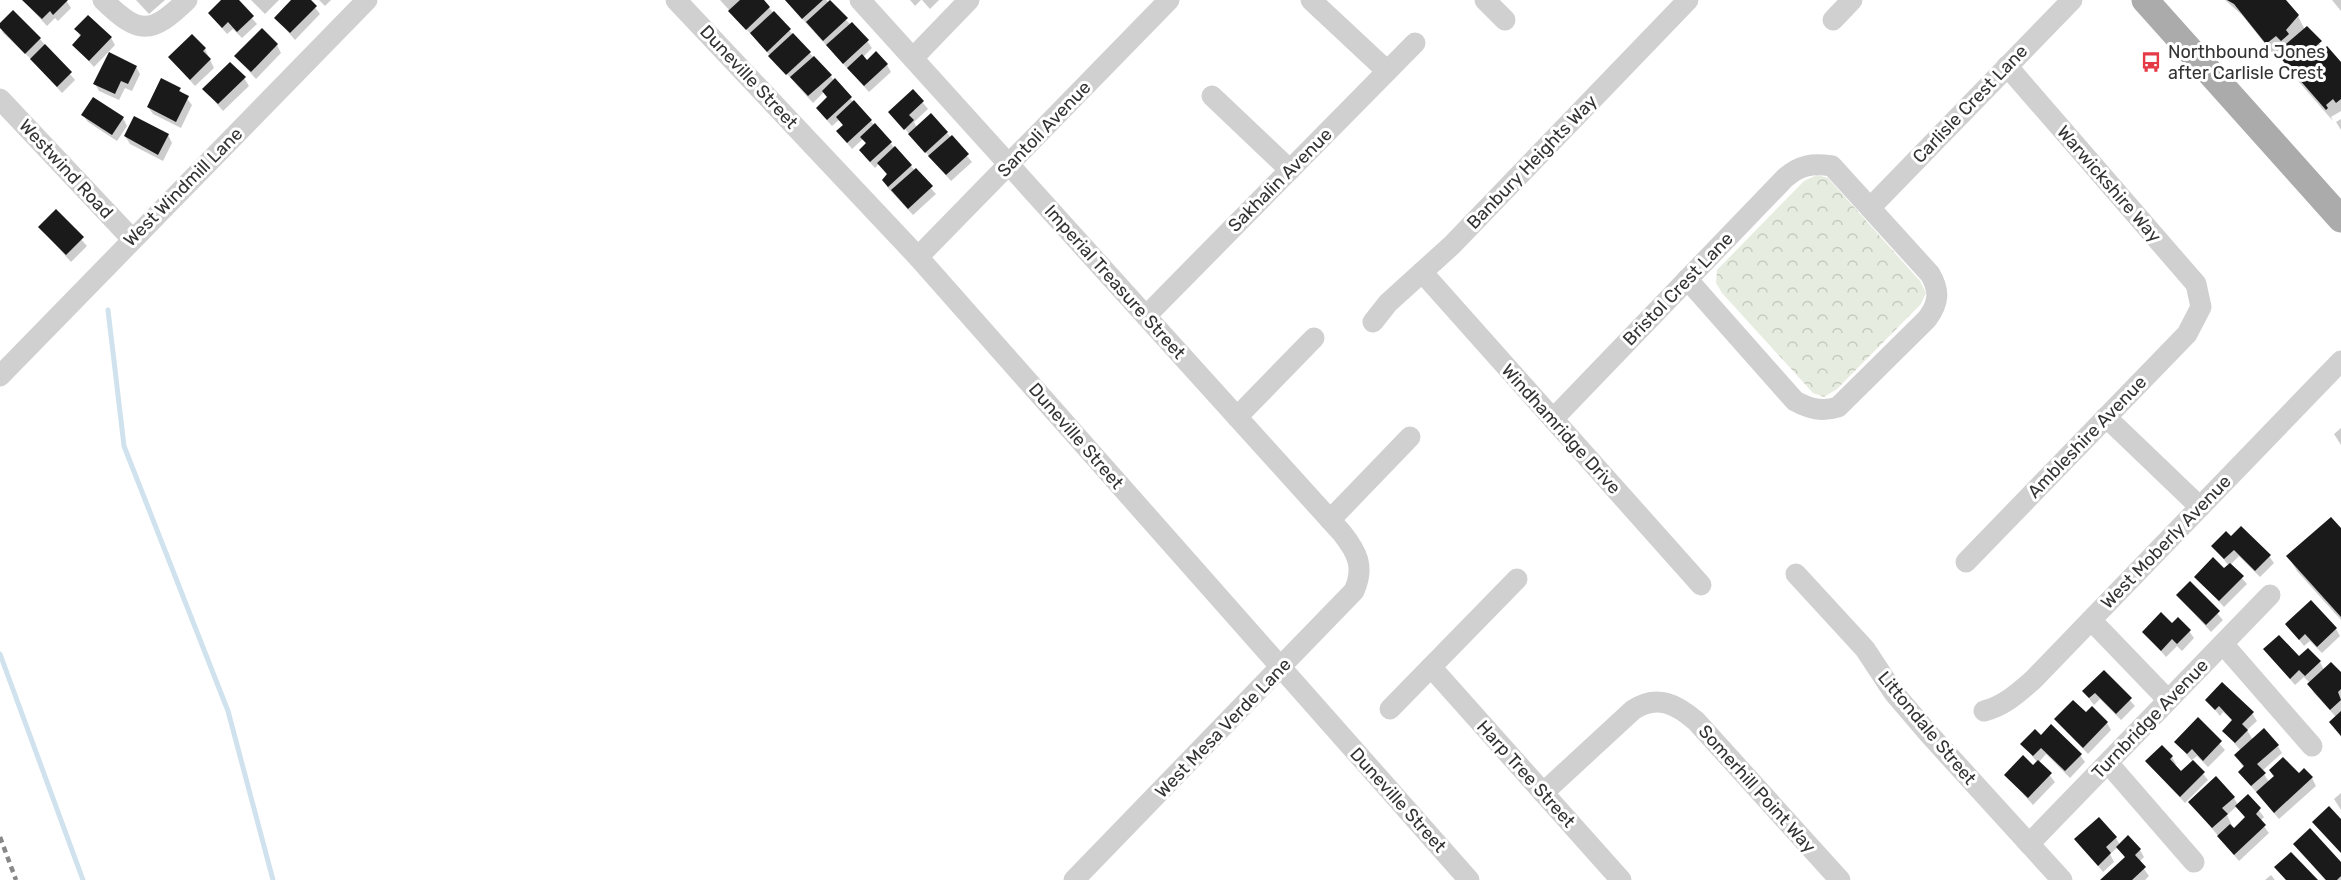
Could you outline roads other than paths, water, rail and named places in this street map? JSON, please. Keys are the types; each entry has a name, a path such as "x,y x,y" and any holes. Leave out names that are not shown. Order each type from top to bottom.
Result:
{"main road":[{"path":"2145,0 2341,219"}],"street":[{"path":"103,0 131,25 146,28 167,19 187,0"},
{"name":"West Windmill Lane","path":"0,376 367,0"},
{"name":"Duneville Street","path":"675,0 918,257 1469,880"},
{"name":"Imperial Treasure Street","path":"860,0 1330,520 1353,547 1361,569"},
{"path":"913,58 969,0"},
{"name":"Santoli Avenue","path":"918,257 1169,0"},
{"path":"1311,0 1387,71"},
{"path":"1485,0 1505,20"},
{"name":"Banbury Heights Way","path":"1373,322 1452,245 1688,0"},
{"path":"1833,20 1851,0"},
{"name":"Carlisle Crest Lane","path":"1870,208 2072,0"},
{"name":"Sakhalin Avenue","path":"1146,316 1415,43"},
{"name":"Warwickshire Way","path":"2007,66 2196,284 2201,307"},
{"path":"1212,96 1290,170"},
{"name":"Westwind Road","path":"0,99 132,239"},
{"name":"Bristol Crest Lane","path":"1553,419 1797,168 1806,165 1832,166 1870,208"},
{"path":"1687,279 1795,401 1807,407 1827,410 1838,407 1928,319 1938,296 1930,274 1870,208"},
{"name":"Windhamridge Drive","path":"1422,272 1701,585"},
{"name":"Ambleshire Avenue","path":"1966,562 2187,334 2201,307"},
{"path":"1237,417 1314,338"},
{"name":"West Moberly Avenue","path":"1984,711 1996,708 2012,698 2091,620 2341,361"},
{"path":"2106,417 2200,507"},
{"path":"1330,520 1410,437"},
{"name":"West Mesa Verde Lane","path":"1074,880 1281,669 1354,591 1361,569"},
{"name":"Littondale Street","path":"1796,574 1864,649 1894,693 1929,734 2062,880"},
{"path":"1390,709 1517,579"},
{"name":"Turnbridge Avenue","path":"2029,844 2270,595"},
{"path":"2091,620 2168,700"},
{"path":"2223,644 2312,746"},
{"name":"Harp Tree Street","path":"1431,667 1621,880"},
{"name":"Somerhill Point Way","path":"1543,793 1633,710 1644,703 1670,702 1696,721 1840,880"},
{"path":"2108,763 2194,862"}],"waterway":[{"path":"108,310 124,446 228,711 273,880"},
{"path":"0,654 83,880"}],"railway":[{"path":"0,837 16,880"}],"place":[{"name":"Northbound Jones after Carlisle Crest","path":"2151,62"}]}
